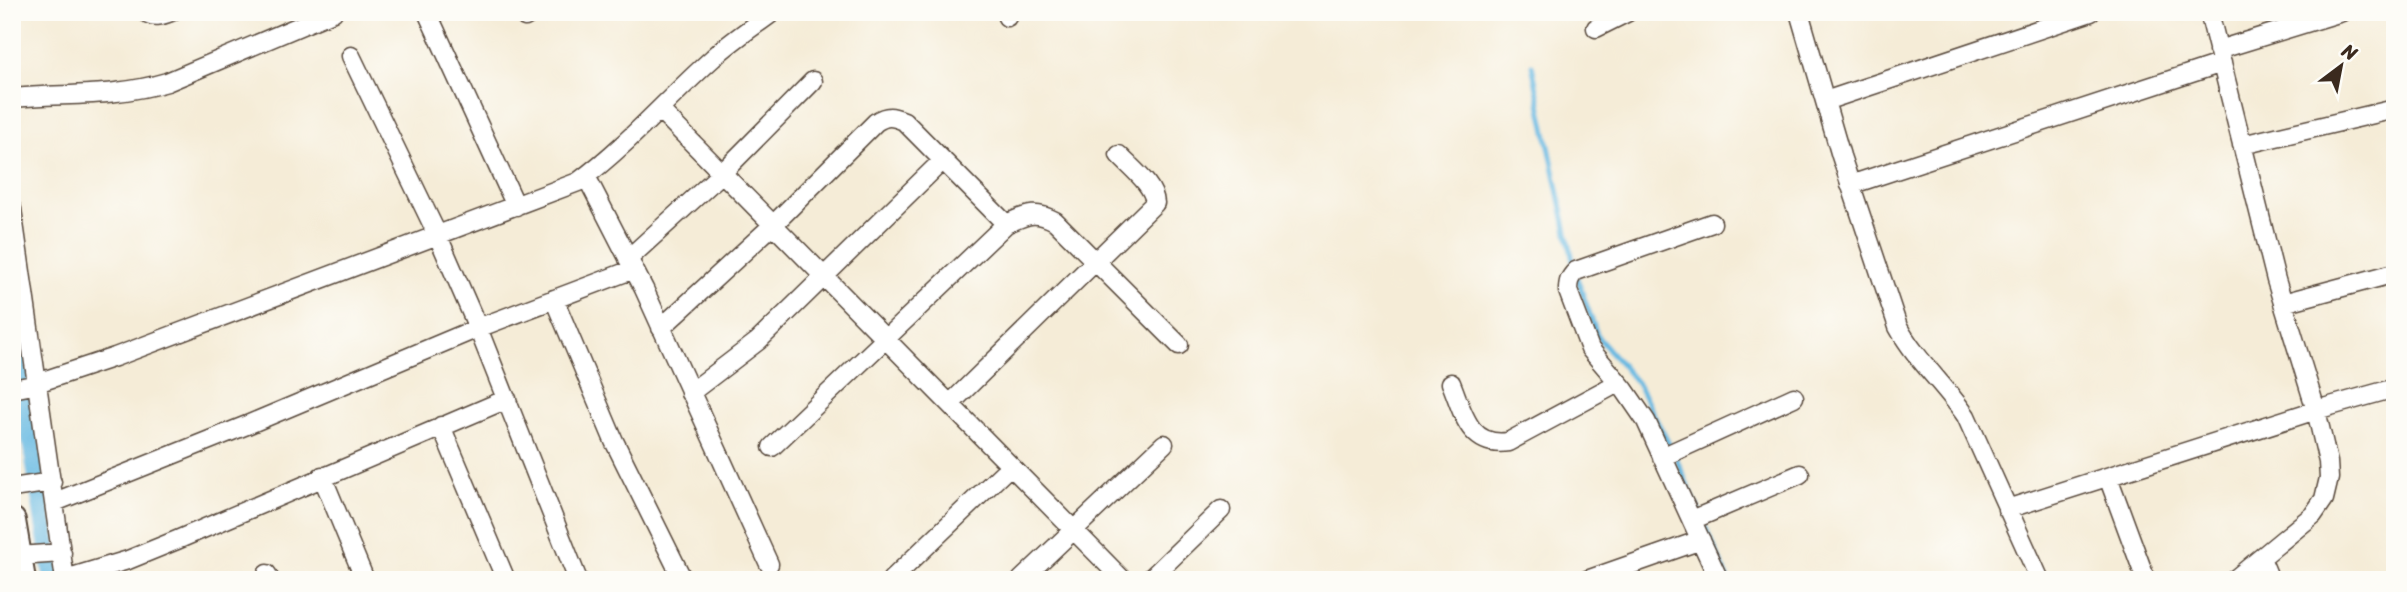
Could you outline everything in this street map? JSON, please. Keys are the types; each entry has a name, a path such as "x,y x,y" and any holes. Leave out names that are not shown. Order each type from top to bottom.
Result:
{"main road":[{"path":"12,521 38,559"}],"street":[{"path":"145,12 151,16 162,16 171,12"},
{"path":"12,99 124,93 145,88 167,82 333,12"},
{"path":"427,12 516,206"},
{"path":"26,386 116,357 437,234 558,191 603,164 714,57 773,12"},
{"path":"1596,28 1628,12"},
{"path":"1799,12 1850,185 1898,327 1909,347 1966,416 2040,580"},
{"path":"1825,101 2091,12"},
{"path":"2209,12 2283,303 2316,410 2329,478 2324,499 2313,515 2234,580"},
{"path":"1850,185 2342,12"},
{"path":"351,56 437,234 478,328 578,580"},
{"path":"55,502 554,299 631,264 813,81"},
{"path":"2242,145 2395,109"},
{"path":"660,110 1123,580"},
{"path":"661,328 773,225 885,116 904,121 1006,224"},
{"path":"950,404 1155,203 1155,197 1149,188 1119,155"},
{"path":"690,393 758,341 943,160"},
{"path":"586,176 631,264 769,564"},
{"path":"12,209 33,485 55,502"},
{"path":"772,447 1006,224 1034,214 1055,221 1179,345"},
{"path":"1712,223 1576,271 1570,277 1568,291 1584,339 1646,421 1719,580"},
{"path":"2283,303 2395,273"},
{"path":"554,299 614,441 683,580"},
{"path":"1451,383 1477,437 1497,443 1508,442 1618,383"},
{"path":"2007,509 2316,410 2395,388"},
{"path":"1662,457 1794,397"},
{"path":"55,502 38,559 65,579 140,555 507,399"},
{"path":"442,426 506,580"},
{"path":"1021,580 1164,444"},
{"path":"891,580 1010,466"},
{"path":"1692,520 1800,474"},
{"path":"322,476 365,580"},
{"path":"2108,477 2147,580"},
{"path":"1149,580 1221,510"},
{"path":"1587,580 1701,540"},
{"path":"2261,558 2270,580"}],"waterway":[{"path":"1532,65 1574,266"},
{"path":"1577,278 1598,337 1639,386 1671,448"},
{"path":"12,320 53,580"},
{"path":"1675,456 1700,513"},
{"path":"1703,520 1728,580"}]}
